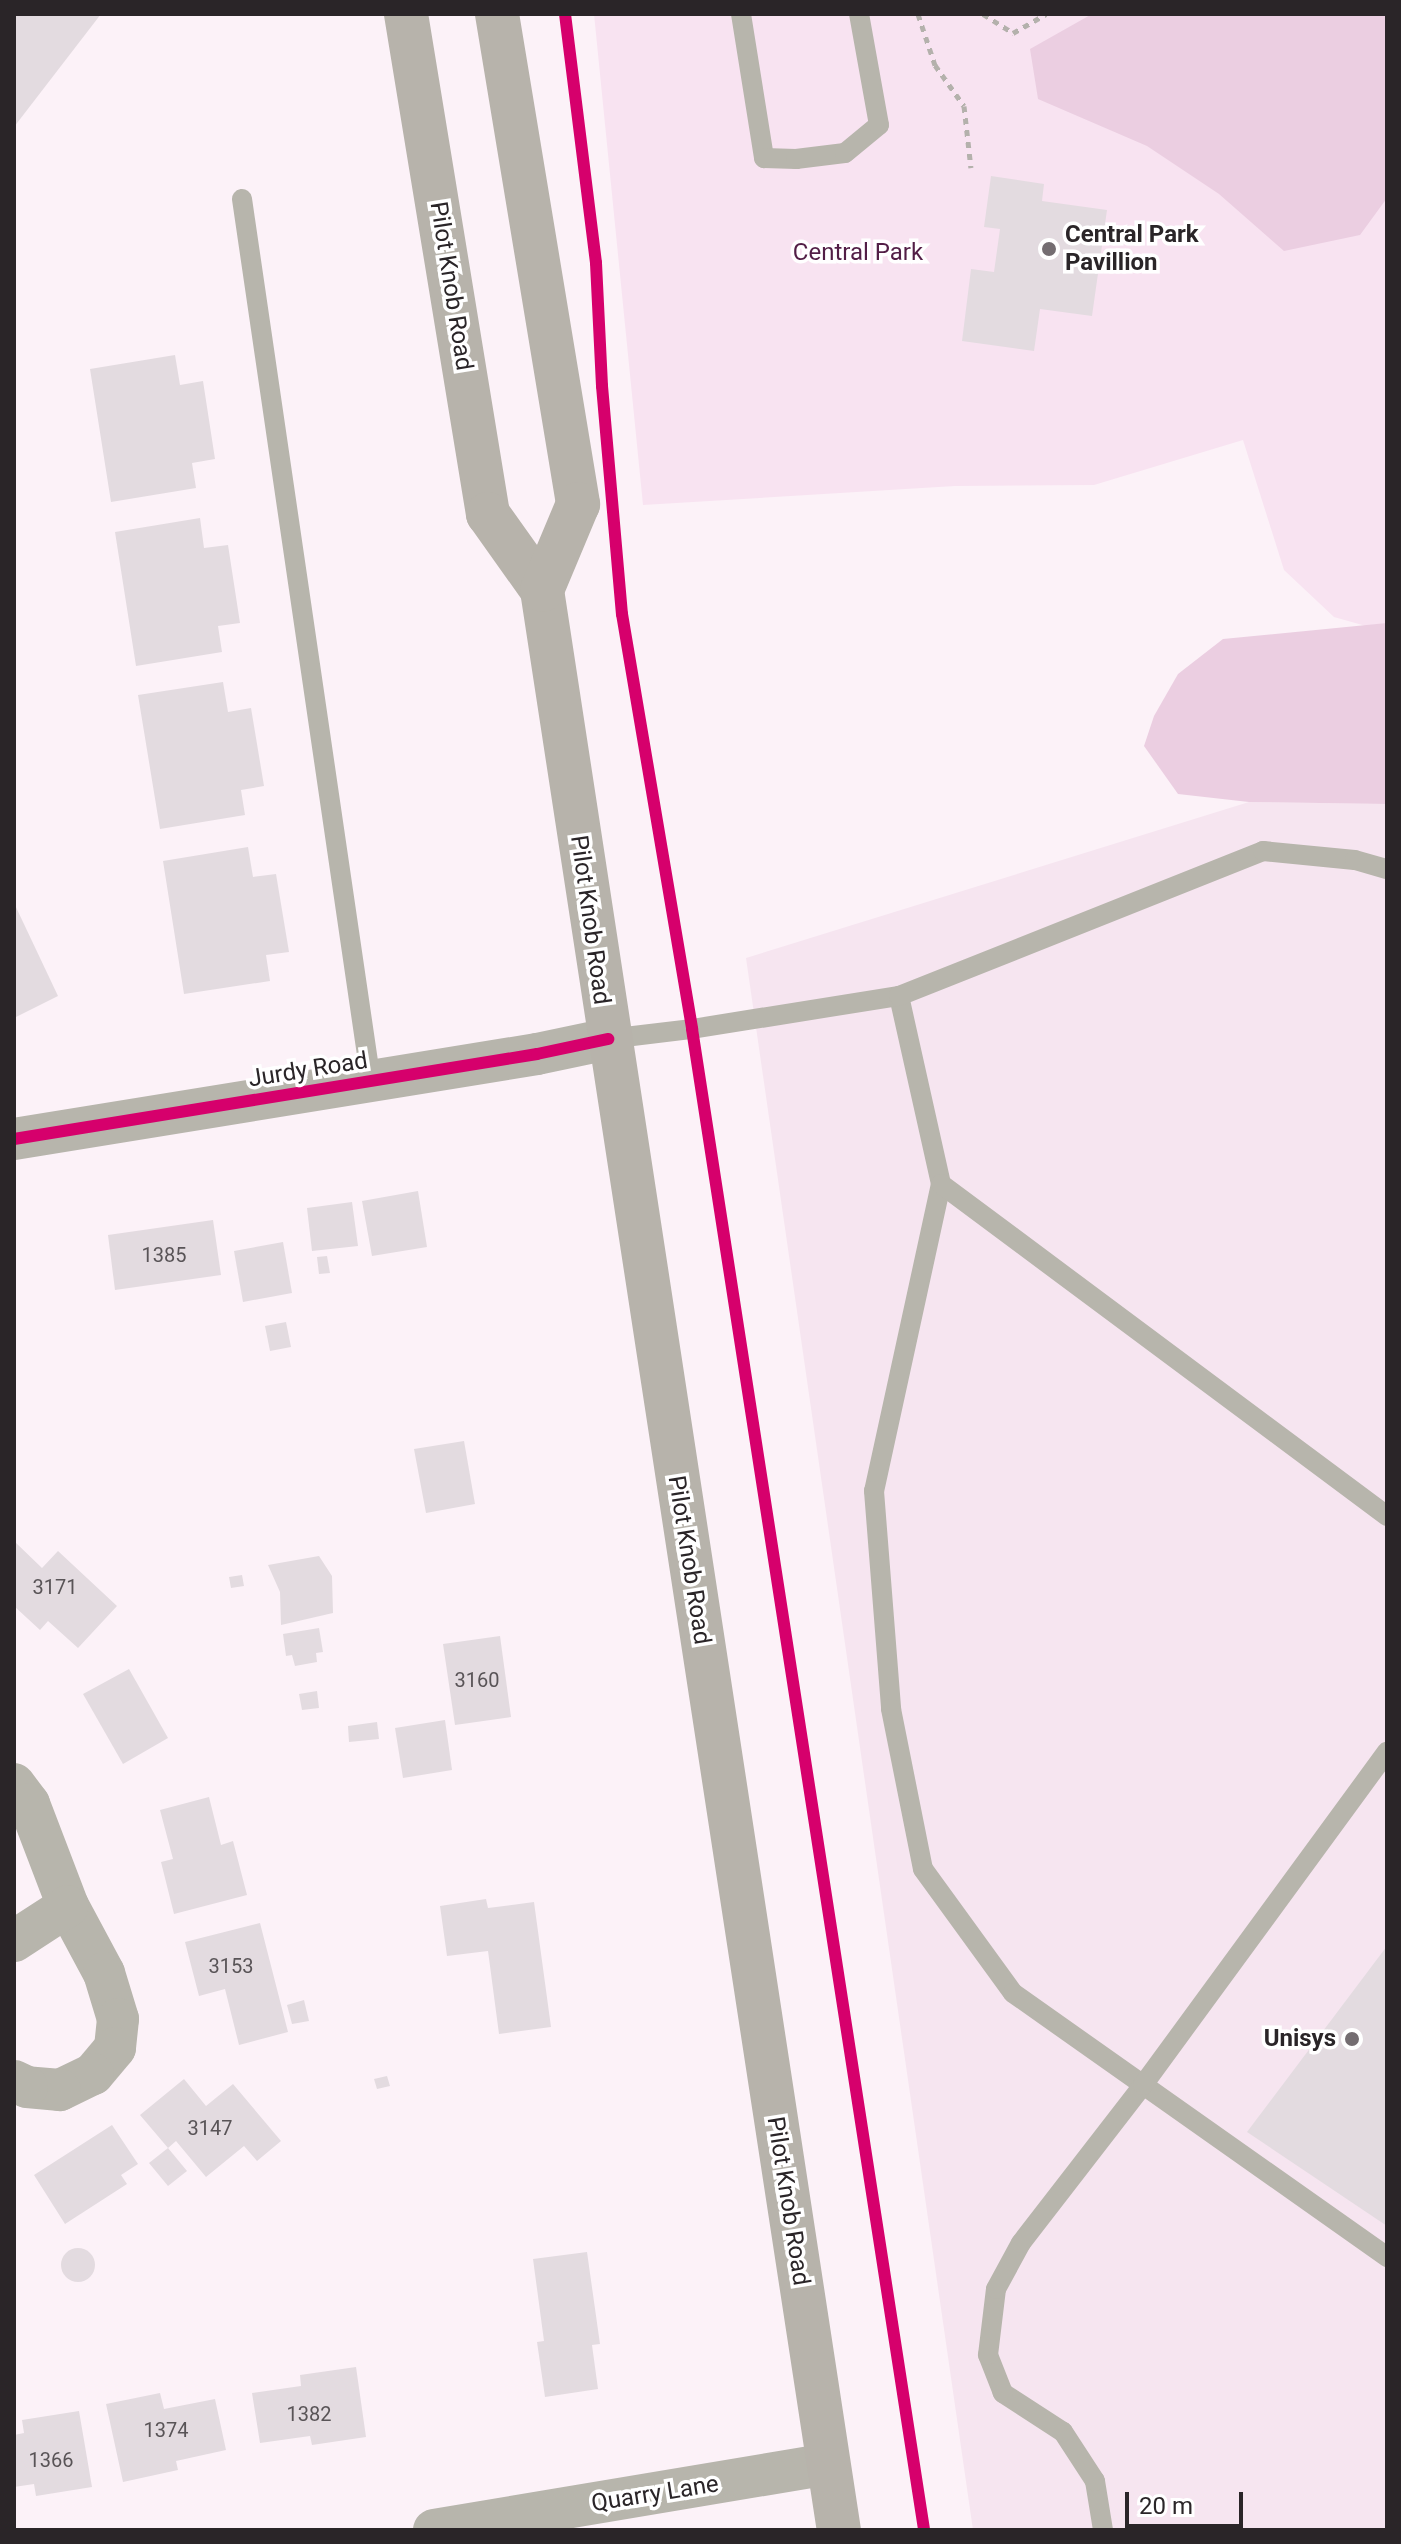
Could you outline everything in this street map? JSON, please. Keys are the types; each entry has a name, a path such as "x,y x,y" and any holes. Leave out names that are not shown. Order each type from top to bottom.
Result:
{"main road":[{"name":"Pilot Knob Road","path":"406,14 488,514 542,590 608,1039 839,2530"},
{"path":"497,14 578,504 542,590"}],"street":[{"name":"Jurdy Road","path":"14,1139 371,1082 608,1039"},
{"path":"14,1784 29,1804 68,1906 104,1973 118,2019 115,2048 93,2074 60,2090 27,2087 14,2081"},
{"path":"14,1941 68,1906"},
{"name":"Quarry Lane","path":"434,2530 829,2464"}],"lane":[{"path":"741,14 764,158 796,159 845,153 879,125 859,14"},
{"path":"242,199 371,1082"},
{"path":"608,1039 899,996 1263,851 1355,860 1387,869"},
{"path":"899,996 941,1184 874,1491 891,1709 923,1869 1013,1993 1387,2257"},
{"path":"941,1184 1387,1516"},
{"path":"1103,2530 1095,2481 1063,2432 1003,2393 988,2355 996,2289 1021,2243 1143,2085 1387,1752"}],"path":[{"path":"918,14 935,65 964,106 971,168"},
{"path":"983,14 1013,33 1046,14"}],"shaded area":[{"path":"1092,14 1387,14 1387,198 1360,235 1284,251 1219,194 1147,146 1038,99 1030,49"},
{"path":"1387,623 1387,804 1249,802 1178,794 1144,746 1154,716 1178,674 1223,639"},
{"path":"1249,802 1387,804 1387,2530 973,2530 746,958"}],"green space":[{"name":"Central Park","path":"594,14 1387,14 1387,632 1334,617 1284,570 1243,440 1094,485 955,486 643,505"}],"building":[{"path":"14,14 101,14 14,127"},
{"name":"Central Park Pavillion","path":"991,176 1044,184 1042,201 1107,210 1092,316 1040,309 1034,351 962,341 971,269 994,272 1000,229 984,227"},
{"path":"175,355 180,385 203,381 215,459 192,463 196,488 111,502 90,369"},
{"path":"200,518 204,548 228,545 240,623 218,626 222,652 136,666 115,532"},
{"path":"223,682 228,712 251,708 264,786 241,790 245,815 160,829 138,695"},
{"path":"248,847 253,877 276,874 289,952 266,955 270,981 184,994 163,861"},
{"path":"14,903 58,996 14,1018"},
{"path":"418,1191 427,1247 372,1256 362,1201"},
{"path":"352,1202 358,1246 312,1251 307,1208"},
{"path":"213,1220 221,1275 115,1290 108,1235"},
{"path":"283,1242 292,1293 243,1302 234,1251"},
{"path":"327,1256 330,1273 319,1274 317,1257"},
{"path":"286,1322 291,1347 270,1351 265,1326"},
{"path":"464,1441 475,1504 426,1513 414,1449"},
{"path":"14,1541 42,1568 58,1551 117,1606 78,1648 48,1621 40,1630 14,1606"},
{"path":"319,1556 332,1576 333,1613 281,1625 280,1592 268,1565"},
{"path":"242,1575 244,1586 231,1588 229,1577"},
{"path":"319,1628 323,1652 316,1653 317,1662 295,1666 292,1655 286,1656 283,1634"},
{"path":"500,1636 511,1717 455,1725 443,1644"},
{"path":"129,1669 168,1738 123,1764 83,1694"},
{"path":"317,1691 319,1708 302,1710 299,1694"},
{"path":"445,1720 452,1770 403,1778 395,1728"},
{"path":"377,1722 379,1739 349,1742 348,1726"},
{"path":"209,1797 221,1845 233,1841 247,1895 174,1914 161,1862 173,1859 160,1810"},
{"path":"486,1899 488,1908 534,1902 551,2027 499,2034 488,1951 447,1956 440,1906"},
{"path":"260,1923 288,2032 239,2045 225,1989 199,1996 185,1942"},
{"name":"Unisys","path":"1387,1946 1387,2226 1247,2132"},
{"path":"304,2000 309,2021 292,2024 287,2005"},
{"path":"387,2076 390,2086 377,2089 374,2079"},
{"path":"184,2079 206,2106 233,2084 281,2141 257,2161 244,2146 206,2177 176,2141 168,2148 140,2115"},
{"path":"112,2125 138,2164 121,2175 127,2184 65,2224 34,2175"},
{"path":"168,2148 187,2171 168,2186 149,2163"},
{"path":"78,2248 90,2253 95,2265 90,2277 78,2282 66,2277 61,2265 66,2253"},
{"path":"587,2252 600,2344 592,2345 598,2389 545,2397 537,2342 544,2341 533,2259"},
{"path":"356,2367 366,2437 312,2445 310,2436 260,2443 252,2393 301,2386 300,2375"},
{"path":"160,2393 164,2409 215,2399 226,2450 176,2461 178,2470 123,2482 106,2404"},
{"path":"79,2411 92,2487 36,2496 34,2484 14,2487 14,2435 24,2433 22,2420"}],"cycle path":[{"path":"565,14 596,263 602,386 622,614 692,1029 924,2530"},
{"path":"14,1139 537,1054 608,1039"}],"place":[{"name":"Central Park Pavillion","path":"1049,249"},
{"name":"Unisys","path":"1352,2039"}]}
